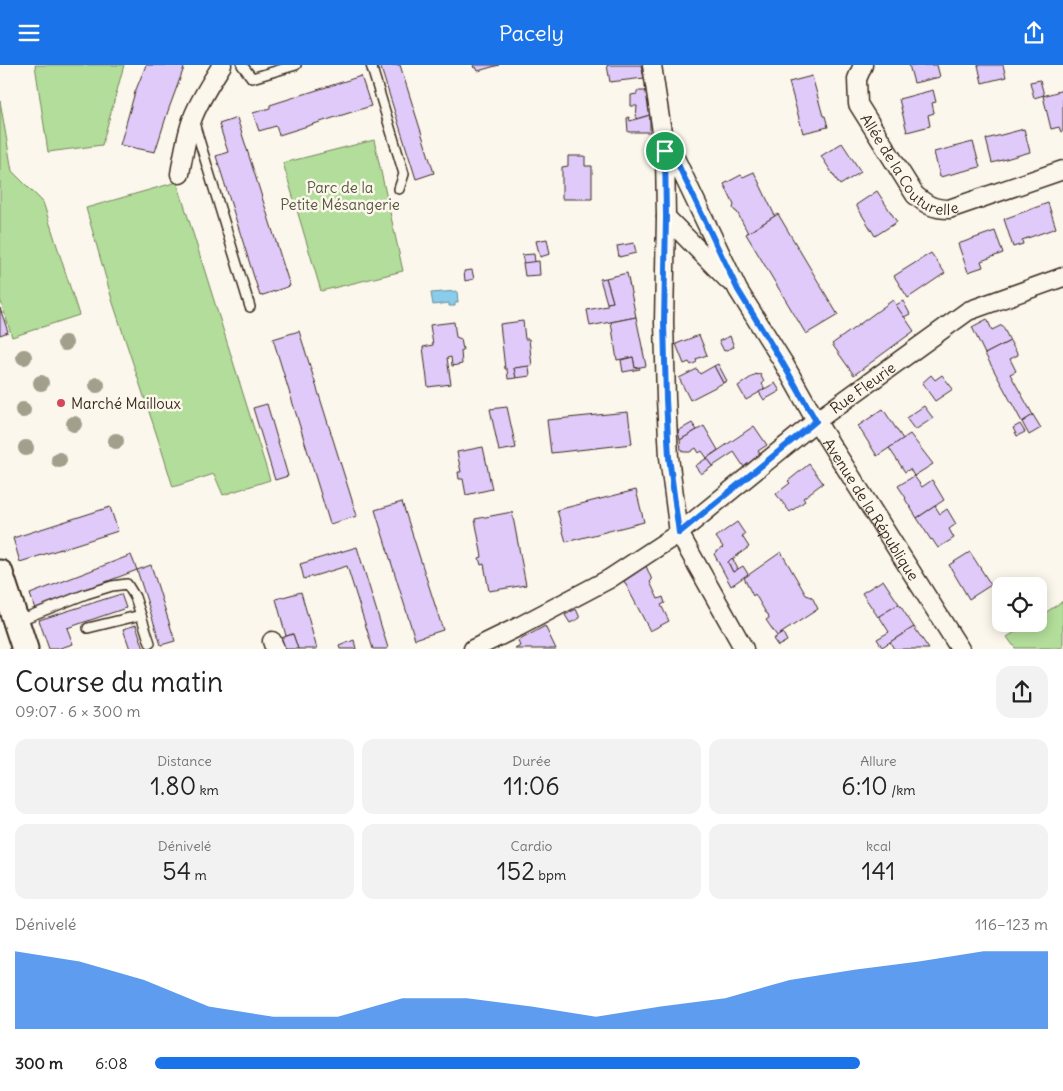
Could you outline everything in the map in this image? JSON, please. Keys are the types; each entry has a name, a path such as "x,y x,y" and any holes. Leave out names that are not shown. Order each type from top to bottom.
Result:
{"street":[{"path":"180,173 192,119 222,65"},
{"path":"652,65 665,151 664,322 666,399 669,457 679,533 744,649"},
{"name":"Allée de la Couturelle","path":"863,65 857,79 858,105 915,195 925,204 938,209 949,209 1063,170"},
{"name":"Avenue de la République","path":"665,151 674,156 738,290 816,421 960,649"},
{"name":"Avenue de la République","path":"666,217 738,290"},
{"name":"Rue Fleurie","path":"474,649 609,579 679,533 816,421 968,311 1063,277"},
{"path":"0,573 25,649"}],"lane":[{"path":"242,65 252,78 296,65"},
{"path":"371,65 404,174 399,189"},
{"path":"192,119 250,307"},
{"path":"16,621 86,594 112,586 127,584 136,597 150,643"},
{"path":"88,628 141,615"}],"green space":[{"path":"35,65 124,65 102,145 48,152"},
{"path":"0,101 12,171 43,202 79,315 12,337 0,299"},
{"name":"Parc de la Petite Mésangerie","path":"374,140 403,271 321,291 283,163"},
{"path":"177,182 270,480 223,495 214,474 173,487 113,303 86,208"},
{"path":"1063,601 1063,648 1015,648 1007,637 1015,632 1047,632 1047,612"}],"water":[{"path":"457,291 458,302 455,303 455,306 449,306 449,303 433,305 431,293"}],"building":[{"path":"146,65 185,65 155,152 120,145 135,92"},
{"path":"380,65 400,65 434,173 416,179"},
{"path":"473,65 499,65 478,71"},
{"path":"607,65 641,65 644,78 610,82"},
{"path":"909,65 937,65 940,77 914,83"},
{"path":"978,65 1003,65 1006,77 982,83"},
{"path":"361,76 371,106 279,135 276,126 259,131 253,113 270,108 270,105"},
{"path":"812,76 828,127 803,133 789,82"},
{"path":"1040,80 1044,95 1034,98 1030,82"},
{"path":"933,90 936,102 932,103 934,113 928,115 930,126 907,132 899,99"},
{"path":"1063,90 1063,131 1061,132 1059,127 1051,129 1043,96"},
{"path":"637,91 646,91 650,115 636,119 637,106 631,106 631,95 637,94"},
{"path":"650,115 650,132 628,132 627,118 629,117 630,121"},
{"path":"237,118 290,286 260,296 216,156 228,152 219,124"},
{"path":"1024,129 1030,152 992,163 986,139"},
{"path":"973,142 980,167 940,177 934,152"},
{"path":"842,143 861,172 840,185 821,156"},
{"path":"568,156 585,156 585,166 592,166 592,199 562,199 562,167 568,166"},
{"path":"754,172 775,216 748,233 733,208 734,205 724,184 741,175 743,177"},
{"path":"877,191 897,222 875,236 856,205"},
{"path":"1048,203 1056,228 1022,240 1023,244 1013,247 1004,219"},
{"path":"778,214 838,315 806,334 746,234"},
{"path":"995,231 1003,253 981,261 983,267 968,272 958,244"},
{"path":"547,239 550,254 540,257 536,241"},
{"path":"634,243 636,253 619,257 617,246"},
{"path":"931,253 945,273 908,298 894,276"},
{"path":"534,254 535,262 524,264 522,255"},
{"path":"539,261 540,275 525,276 523,263"},
{"path":"472,270 474,279 465,281 464,271"},
{"path":"627,273 636,317 590,326 587,310 607,306 607,303 613,302 606,278"},
{"path":"606,278 613,302 607,303 600,279"},
{"path":"893,300 914,331 854,375 832,344"},
{"path":"903,301 910,314 904,317 896,305"},
{"path":"0,308 8,332 0,335"},
{"path":"636,317 646,366 635,368 633,357 617,360 611,322"},
{"path":"987,319 992,330 1002,325 1010,341 985,354 972,327"},
{"path":"523,321 525,339 529,339 532,366 514,368 516,378 508,379 507,369 505,369 500,324"},
{"path":"454,322 456,337 461,339 463,350 461,351 462,364 452,366 451,357 447,358 451,384 428,387 423,347 433,345 430,325"},
{"path":"299,331 357,516 330,524 273,339"},
{"path":"699,335 707,355 696,359 697,362 691,365 689,362 684,364 676,344"},
{"path":"730,336 734,347 724,351 719,341"},
{"path":"1010,341 1018,355 1010,359 1016,371 1010,374 1033,415 1022,422 985,354"},
{"path":"633,357 635,368 639,367 640,369 623,372 621,360"},
{"path":"718,364 727,381 723,383 714,366"},
{"path":"529,366 530,376 516,378 514,368"},
{"path":"714,366 723,383 690,400 679,378 697,369 700,374"},
{"path":"756,374 760,374 765,389 746,400 738,386"},
{"path":"931,375 935,380 942,375 953,389 935,401 922,383"},
{"path":"775,383 780,391 764,400 759,392"},
{"path":"267,404 288,476 275,480 253,408"},
{"path":"924,406 933,418 915,430 906,418"},
{"path":"507,407 516,448 499,451 490,409"},
{"path":"883,409 903,439 877,456 858,426"},
{"path":"628,412 632,444 551,453 547,420"},
{"path":"1033,415 1041,428 1029,435 1022,422"},
{"path":"692,423 697,430 680,440 678,431"},
{"path":"1020,424 1025,432 1017,436 1013,428"},
{"path":"704,426 718,450 707,458 702,451 699,453 696,448 690,452 681,450 680,440"},
{"path":"754,426 767,445 758,451 761,455 744,467 734,452 713,466 707,458"},
{"path":"910,434 933,464 914,476 910,469 905,472 889,448"},
{"path":"483,447 492,489 466,495 463,479 459,479 458,472 461,472 457,452"},
{"path":"707,458 713,466 701,474 695,466"},
{"path":"809,464 823,483 803,498 805,501 790,512 776,494 790,483 788,481"},
{"path":"914,476 922,487 932,480 944,500 917,518 898,486"},
{"path":"636,490 644,522 566,542 557,510"},
{"path":"402,502 443,630 415,639 375,510"},
{"path":"935,506 940,514 947,509 956,524 949,529 954,538 938,548 917,518"},
{"path":"110,507 118,531 20,562 13,538"},
{"path":"512,512 526,585 489,591 484,564 481,565 479,558 482,557 475,519"},
{"path":"737,522 745,534 742,536 749,547 728,562 733,572 743,566 748,574 731,586 714,554 723,547 716,537"},
{"path":"357,547 388,648 386,649 373,649 347,566 304,579 300,564"},
{"path":"781,552 806,595 812,597 818,609 777,636 766,620 769,618 768,614 755,594 753,596 744,578"},
{"path":"970,552 991,585 969,599 949,565"},
{"path":"131,555 137,570 35,609 30,594"},
{"path":"732,558 738,569 733,572 728,562"},
{"path":"151,565 175,641 161,645 137,570"},
{"path":"646,566 652,580 650,582 658,599 663,597 665,603 661,605 669,621 650,631 624,581"},
{"path":"883,580 899,604 878,617 862,593"},
{"path":"301,592 317,649 298,649 293,634 286,636 276,599"},
{"path":"121,594 126,608 67,628 73,644 57,649 49,649 39,620"},
{"path":"899,604 914,627 882,647 877,639 889,632 879,616"},
{"path":"576,609 580,618 570,623 565,615"},
{"path":"136,625 144,649 130,649 123,629"},
{"path":"545,626 556,649 515,649 520,646 518,641"},
{"path":"914,627 929,649 894,649 890,642"},
{"path":"783,633 787,641 778,646 773,639"},
{"path":"293,634 298,649 285,649 281,638"},
{"path":"354,640 356,649 340,649 339,646"}],"place":[{"name":"Marché Mailloux","path":"61,403"}],"route":[{"path":"665,151 674,156 738,290 816,421 679,533 669,457 666,399 664,322 665,151"}]}
